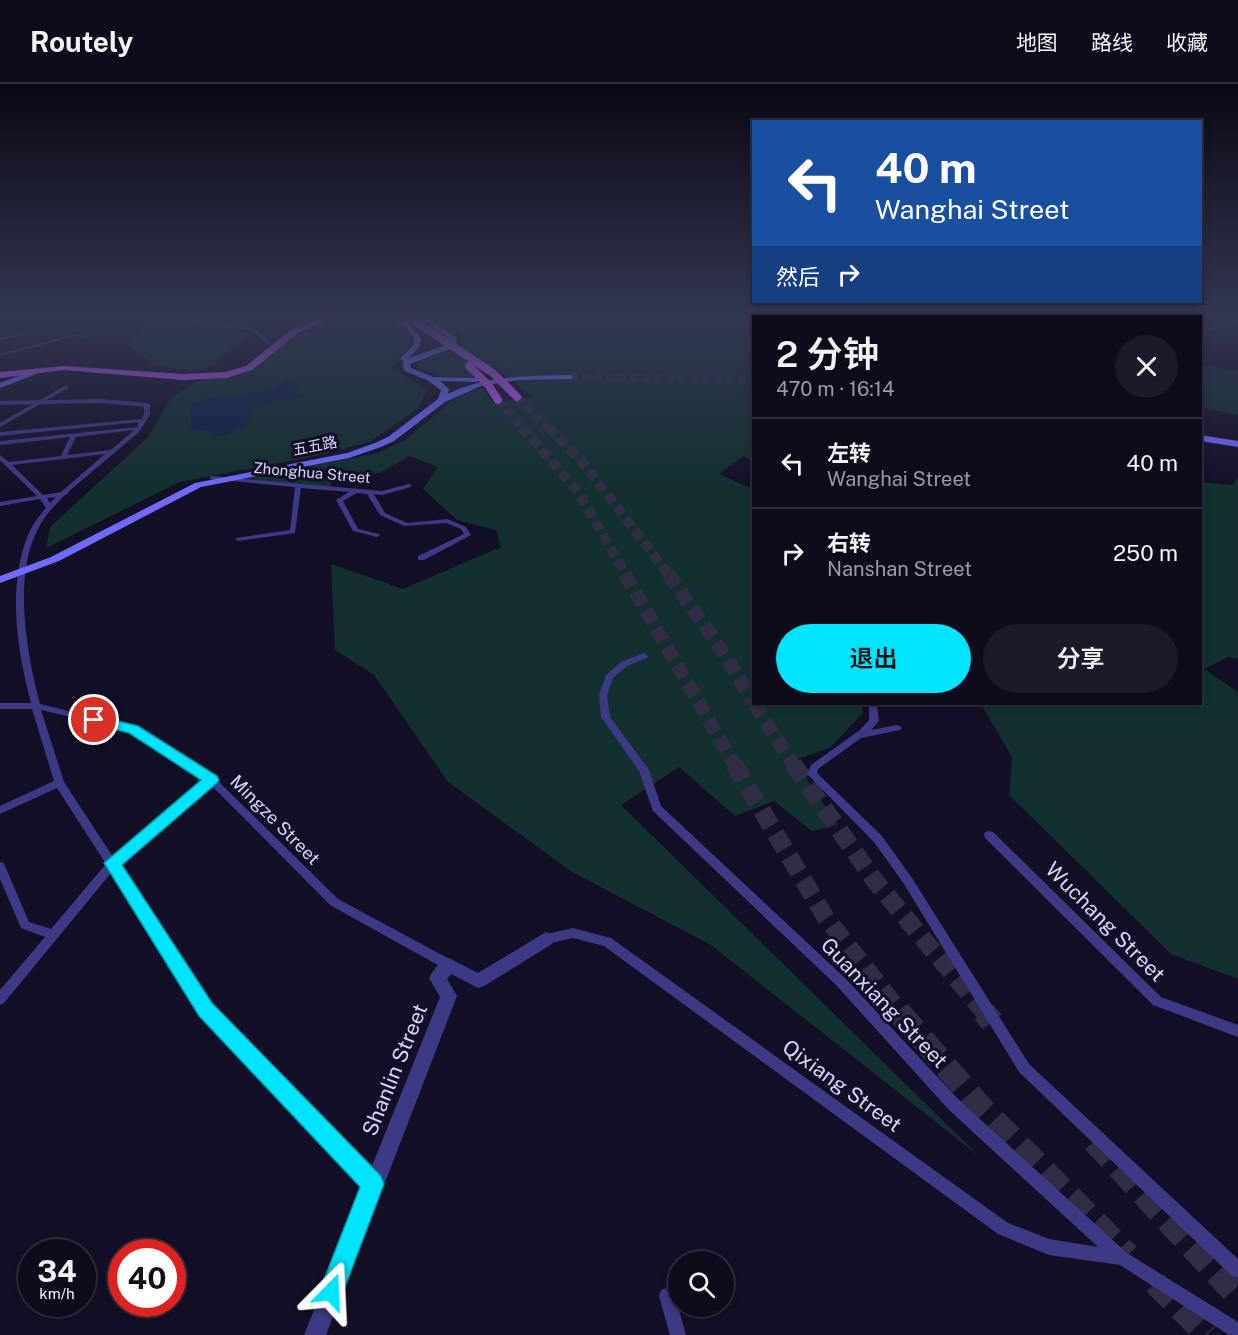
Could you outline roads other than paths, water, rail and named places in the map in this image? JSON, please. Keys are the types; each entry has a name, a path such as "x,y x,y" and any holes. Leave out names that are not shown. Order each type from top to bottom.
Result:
{"main road":[{"path":"0,386 30,373"},
{"path":"141,373 202,378 231,373"},
{"path":"409,373 445,387 518,378 570,377"},
{"path":"416,373 430,381 472,383"},
{"path":"476,373 489,386 498,400"},
{"path":"493,373 517,397"},
{"path":"439,398 472,383 513,373"},
{"path":"430,381 439,398"},
{"path":"439,398 445,387"},
{"name":"五五路","path":"0,579 22,573 48,556 177,490 212,477 365,447 390,434 439,398"},
{"name":"五五路","path":"38,564 55,559 188,488 370,448 391,439 439,398"},
{"path":"1202,437 1238,443"}],"street":[{"path":"0,425 66,387"},
{"path":"0,403 133,402 147,405 144,420 139,428 50,508 32,532 22,573 22,643 45,744 59,783 206,1010 373,1184"},
{"path":"0,434 144,420"},
{"path":"0,443 139,428"},
{"path":"63,457 74,434"},
{"path":"7,464 114,451"},
{"path":"0,457 42,497 50,508"},
{"name":"Zhonghua Street","path":"212,477 382,493 410,486"},
{"path":"238,539 293,532 298,486"},
{"path":"356,491 339,500 355,530 376,535"},
{"path":"369,492 381,514 406,525 447,521 464,528 468,535 421,558"},
{"path":"0,504 66,493"},
{"name":"Guanxiang Street","path":"644,656 624,664 609,677 603,695 606,717 644,770 657,808 841,982 954,1105 1122,1257 1238,1331"},
{"path":"873,705 874,721 814,767 813,774 878,839 908,881 1024,1068 1238,1270"},
{"name":"Mingze Street","path":"0,706 36,706 133,729 212,780 334,902 449,965"},
{"path":"857,736 897,728"},
{"path":"0,999 112,863 212,780"},
{"path":"0,810 59,783"},
{"name":"Wuchang Street","path":"989,835 1157,1001 1238,1031"},
{"path":"0,866 25,925 52,934"},
{"name":"Qixiang Street","path":"546,939 573,933 608,942 1003,1229 1049,1247 1122,1257"},
{"path":"449,965 478,981 546,939"},
{"name":"Shanlin Street","path":"315,1335 449,996 438,978 449,965"},
{"path":"667,1296 678,1335"}],"water":[{"path":"285,380 302,382 294,392 301,397 253,407 246,426 232,431 230,435 213,436 213,432 190,429 192,404 216,397 252,394 274,387"}],"tunnel":[{"path":"570,377 752,381"},
{"path":"517,397 549,429"},
{"path":"498,400 523,429"},
{"path":"522,427 579,493 626,575"},
{"path":"548,427 580,459 669,575"},
{"path":"625,574 735,766"},
{"path":"668,574 727,658 752,700"},
{"path":"755,705 794,766"},
{"path":"734,764 826,918 901,1013"},
{"path":"793,764 875,881 985,1013"},
{"path":"899,1012 979,1105 1128,1255"},
{"path":"984,1012 992,1022"},
{"path":"1094,1141 1238,1297"},
{"path":"1155,1283 1207,1335"}]}
